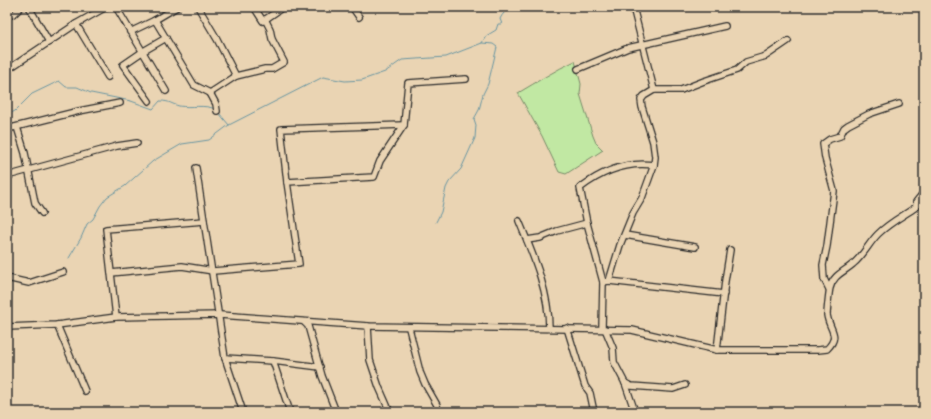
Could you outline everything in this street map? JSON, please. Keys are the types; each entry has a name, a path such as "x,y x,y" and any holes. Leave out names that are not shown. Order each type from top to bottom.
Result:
{"street":[{"path":"7,17 15,13 21,7"},
{"path":"29,7 49,42"},
{"path":"7,70 76,24 106,7"},
{"path":"116,7 166,91"},
{"path":"130,32 178,7"},
{"path":"198,7 217,39 236,76"},
{"path":"254,7 263,21 283,7"},
{"path":"352,7 359,17"},
{"path":"633,7 654,90"},
{"path":"210,92 236,76 265,69 272,69 284,62 272,39 270,29 265,19"},
{"path":"154,20 194,85 210,92 216,104 217,111"},
{"path":"76,24 108,77"},
{"path":"578,69 628,48 660,40 691,35 725,26"},
{"path":"149,101 123,65 166,38"},
{"path":"635,412 625,383 614,362 613,348 604,329 606,282 633,213 642,198 654,165 655,157 653,142 641,100 644,96 654,90 681,90 737,70 746,62 766,56 788,41"},
{"path":"286,182 374,177 380,161 404,125 408,83 466,80"},
{"path":"7,129 79,111 120,103"},
{"path":"829,289 824,279 823,265 834,191 825,158 823,144 830,139 840,136 844,128 848,125 869,114 899,104"},
{"path":"111,273 182,266 213,271 299,264 286,182 281,129 404,125"},
{"path":"17,127 29,171 35,203 42,213"},
{"path":"7,176 117,146 137,143"},
{"path":"606,282 587,224 580,188 605,172 618,167 641,163 654,165"},
{"path":"196,168 226,358 243,412"},
{"path":"7,328 56,325 116,317 220,316 409,328 567,328 632,330 717,350 827,349 834,341 833,330 827,316 829,289 837,275 853,264 878,234 892,221 902,217 916,207 916,202 924,192"},
{"path":"116,317 106,229 204,221"},
{"path":"519,221 534,257 549,311 549,328"},
{"path":"527,240 540,238 557,231 587,224"},
{"path":"625,235 695,247"},
{"path":"717,350 730,250"},
{"path":"7,278 29,283 62,272"},
{"path":"606,282 724,294"},
{"path":"304,322 308,326 322,376 336,412"},
{"path":"56,325 85,391"},
{"path":"368,326 370,360 390,412"},
{"path":"409,328 420,372 437,405 438,412"},
{"path":"567,328 585,386 590,393 594,412"},
{"path":"226,358 273,361 320,367"},
{"path":"273,361 290,412"},
{"path":"625,383 631,386 673,389 685,385"}],"green space":[{"path":"575,61 581,84 580,94 593,136 596,143 603,150 566,174 559,172 542,136 518,93"}],"waterway":[{"path":"69,258 81,238 87,224 93,219 107,197 125,186 153,161 182,144 209,140 229,125 323,77 345,81 362,80 385,72 402,60 446,57 482,43 486,36 496,30 498,24 502,24 500,19 508,7"},
{"path":"436,222 441,212 446,188 449,182 461,169 475,138 476,125 474,119 479,110 483,94 488,84 497,47 493,44 482,43"},
{"path":"7,115 15,111 32,94 59,81 66,87 77,87 91,93 131,101 153,109 160,101 179,106 207,107 215,109"},
{"path":"219,113 229,125"}]}
